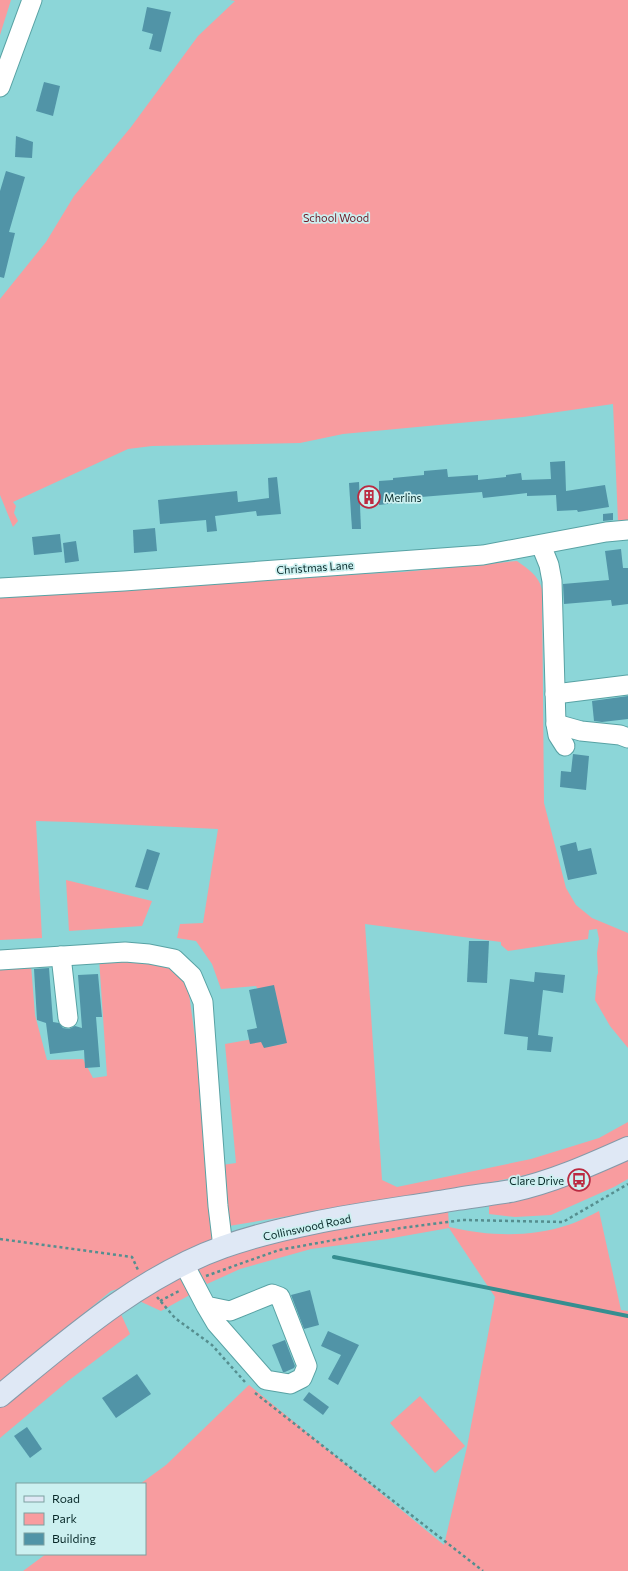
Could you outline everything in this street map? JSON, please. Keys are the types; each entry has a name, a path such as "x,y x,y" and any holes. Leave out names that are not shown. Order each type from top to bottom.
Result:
{"main road":[{"name":"Collinswood Road","path":"0,1396 67,1341 145,1284 184,1264 223,1247 286,1229 512,1190 579,1171 628,1148"}],"street":[{"path":"0,87 32,0"},
{"name":"Christmas Lane","path":"0,588 124,581 482,555 606,532 628,530"},
{"path":"541,545 549,565 552,581 556,724 558,735 565,746"},
{"path":"555,694 628,685"},
{"path":"556,724 586,731 620,735 628,738"},
{"path":"0,960 125,952 149,954 174,959 192,976 203,1002 218,1206 223,1247"},
{"path":"61,956 68,1018"},
{"path":"184,1264 206,1306 216,1324 266,1380 290,1384 302,1378 308,1366 280,1297 272,1294 230,1311 206,1306"}],"path":[{"path":"160,1301 210,1274 279,1250 401,1228 463,1220 564,1222 628,1184"},
{"path":"0,1240 132,1257 145,1284 175,1318 212,1345 247,1384"},
{"path":"252,1390 483,1571"}],"green space":[{"path":"0,0 11,0 0,35"},
{"name":"School Wood","path":"230,0 628,0 628,520 618,521 613,404 523,417 343,434 300,443 152,446 128,449 13,502 16,506 14,513 18,521 13,527 0,495 0,299 46,242 74,196 131,127 198,36 235,1"},
{"path":"517,561 535,576 542,589 544,803 566,888 576,905 592,918 628,933 628,1048 610,1026 595,1000 598,973 597,953 599,939 597,929 589,930 588,939 508,951 501,945 501,942 365,924 382,1180 397,1187 531,1159 599,1138 628,1122 628,1138 553,1169 488,1183 229,1226 222,1165 236,1163 225,1044 265,1037 266,1047 284,1044 275,991 260,993 256,986 221,989 212,964 196,941 177,938 180,924 203,923 218,829 36,821 42,938 0,940 0,598 217,581 402,572"},
{"path":"66,880 152,901 142,926 69,931"},
{"path":"153,950 187,979 213,1169 216,1239 127,1286 111,1291 0,1382 0,965 31,965 35,1015 47,1060 83,1059 93,1078 107,1076 99,958"},
{"path":"628,1160 628,1179 614,1187 551,1215 515,1217 489,1214 489,1201"},
{"path":"448,1210 449,1227 494,1234 523,1234 568,1225 599,1211 621,1310 628,1311 628,1571 23,1571 45,1555 146,1555 146,1483 141,1483 166,1465 249,1385 444,1545 467,1447 495,1297 449,1228 387,1239 311,1249 240,1269 207,1284 196,1268 238,1250 301,1232"},
{"path":"180,1275 195,1292 161,1311 135,1299"},
{"path":"120,1312 130,1334 68,1381 0,1438 0,1404"},
{"path":"420,1396 465,1446 435,1473 390,1423"}],"building":[{"path":"147,7 171,12 161,52 149,49 153,34 142,31"},
{"path":"44,82 60,86 53,116 36,111"},
{"path":"16,136 33,142 32,158 15,157"},
{"path":"6,171 25,177 9,232 15,233 4,278 0,277 0,191"},
{"path":"565,461 566,491 605,485 609,507 578,512 577,510 557,511 556,495 527,496 527,493 483,498 482,492 421,497 422,500 379,505 379,481 424,475 424,471 447,469 448,477 478,475 478,480 506,477 506,475 521,473 522,480 551,479 550,462"},
{"path":"277,477 281,514 257,516 256,511 215,516 217,531 207,532 206,520 160,524 158,500 237,491 238,502 269,498 268,478"},
{"path":"359,482 361,529 352,529 349,483"},
{"path":"613,513 613,520 603,521 603,514"},
{"path":"155,528 157,551 134,553 133,530"},
{"path":"60,534 62,552 34,555 32,537"},
{"path":"76,541 79,561 65,563 63,543"},
{"path":"621,549 623,568 628,568 628,604 612,606 611,600 564,604 563,584 609,580 605,551"},
{"path":"628,696 628,719 602,722 594,721 592,701"},
{"path":"573,754 589,756 586,790 560,787 561,771 571,772"},
{"path":"576,842 578,851 591,848 597,874 568,880 560,846"},
{"path":"147,849 160,853 148,890 135,887"},
{"path":"469,941 489,941 487,983 467,982"},
{"path":"49,968 53,1022 59,1023 63,1028 69,1029 75,1026 82,1028 78,975 98,974 102,1017 96,1017 100,1067 85,1068 84,1050 50,1054 46,1023 37,1020 34,969"},
{"path":"535,972 565,975 563,993 543,990 538,1035 553,1037 551,1052 527,1050 528,1037 504,1034 510,979 534,982"},
{"path":"274,985 287,1043 264,1048 261,1042 250,1044 247,1030 257,1028 249,990"},
{"path":"310,1290 319,1325 304,1329 291,1295"},
{"path":"328,1331 359,1345 338,1385 328,1379 341,1355 321,1346"},
{"path":"285,1340 295,1366 294,1368 283,1372 272,1345"},
{"path":"137,1374 151,1394 116,1418 102,1398"},
{"path":"309,1392 329,1407 323,1415 303,1400"},
{"path":"27,1427 42,1449 30,1458 14,1436"}],"waterway":[{"path":"334,1257 628,1316"}],"place":[{"name":"Merlins","path":"369,497"},
{"name":"Clare Drive","path":"579,1180"}]}
